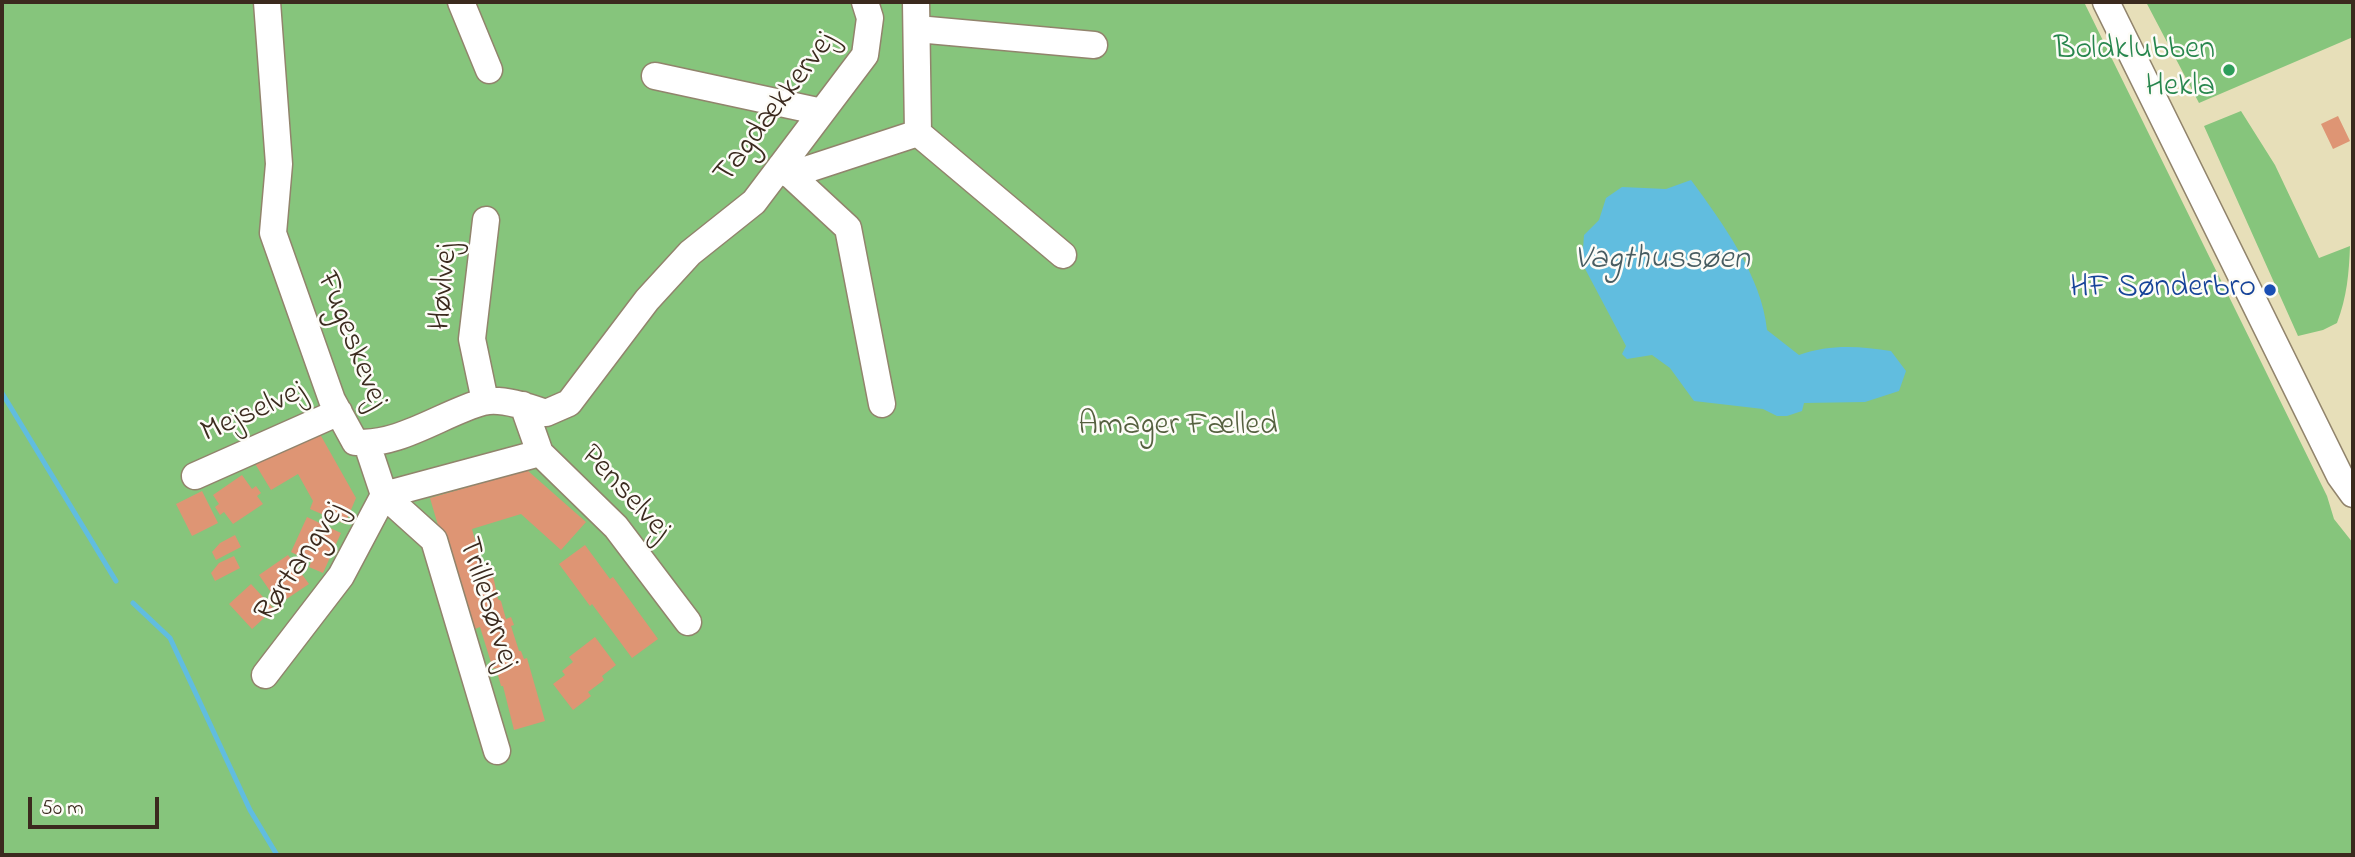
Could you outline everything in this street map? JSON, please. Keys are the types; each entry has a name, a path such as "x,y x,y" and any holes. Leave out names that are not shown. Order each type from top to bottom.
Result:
{"street":[{"name":"Fugeskevej","path":"267,2 279,164 273,233 332,400 355,442 367,444 419,429 485,401 523,405 546,413 569,403 647,300"},
{"path":"461,2 489,70"},
{"name":"Tagdækkervej","path":"647,300 690,253 754,202 786,171 822,112 865,55 870,18 865,2"},
{"path":"916,2 918,133 1063,255"},
{"path":"2106,2 2340,476 2353,494"},
{"path":"917,29 1094,45"},
{"path":"655,76 822,112"},
{"path":"786,171 918,133"},
{"path":"786,171 848,228 881,404"},
{"name":"Høvlvej","path":"485,401 472,340 486,220"},
{"name":"Penselvej","path":"523,405 540,453 617,527 688,622"},
{"name":"Mejselvej","path":"195,477 339,412"},
{"name":"Rørtangvej","path":"265,675 341,576 384,495 367,444"},
{"path":"384,495 540,453"},
{"name":"Trillebørvej","path":"384,495 435,540 497,751"}],"green space":[{"name":"Amager Fælled","path":"2,2 2084,2 2327,496 2334,519 2353,543 2353,855 2,855"},
{"name":"Boldklubben Hekla","path":"2146,2 2353,2 2353,37 2199,103"},
{"path":"2241,111 2275,165 2319,258 2350,246 2347,285 2337,323 2323,330 2298,336 2204,126"}],"water":[{"name":"Vagthussøen","path":"1691,180 1749,270 1764,310 1767,330 1799,355 1845,347 1891,351 1906,371 1899,391 1865,402 1804,403 1802,411 1777,416 1763,409 1694,401 1670,368 1652,355 1627,359 1622,354 1626,346 1582,263 1584,235 1599,220 1606,198 1622,187 1666,189"}],"building":[{"path":"2338,116 2350,141 2333,149 2321,124"},
{"path":"316,427 356,498 345,524 310,509 313,501 298,474 271,490 254,462"},
{"path":"527,470 586,522 561,550 521,514 472,529 483,568 491,566 498,599 506,619 511,617 519,651 524,659 527,658 545,721 514,730 503,686 496,668 493,669 480,627 475,629 459,575 453,577 430,498"},
{"path":"242,475 252,489 256,486 261,493 257,496 263,504 233,524 224,512 220,515 215,507 219,504 213,495"},
{"path":"202,491 218,523 192,536 176,504"},
{"path":"307,517 341,533 323,573 309,567 311,562 291,552"},
{"path":"235,535 241,547 216,560 212,552 220,543"},
{"path":"585,545 610,579 613,577 658,639 632,658 559,564"},
{"path":"288,555 309,584 279,604 259,575"},
{"path":"234,556 240,568 215,581 211,573 219,563"},
{"path":"251,584 274,609 252,629 229,604"},
{"path":"595,637 616,665 602,676 604,680 588,692 591,696 573,710 553,684 565,675 562,671 573,662 569,657"}],"waterway":[{"path":"2,393 116,581"},
{"path":"133,603 170,638 250,810 277,855"}],"place":[{"name":"Boldklubben Hekla","path":"2229,70"},
{"name":"HF Sønderbro","path":"2270,290"}]}
